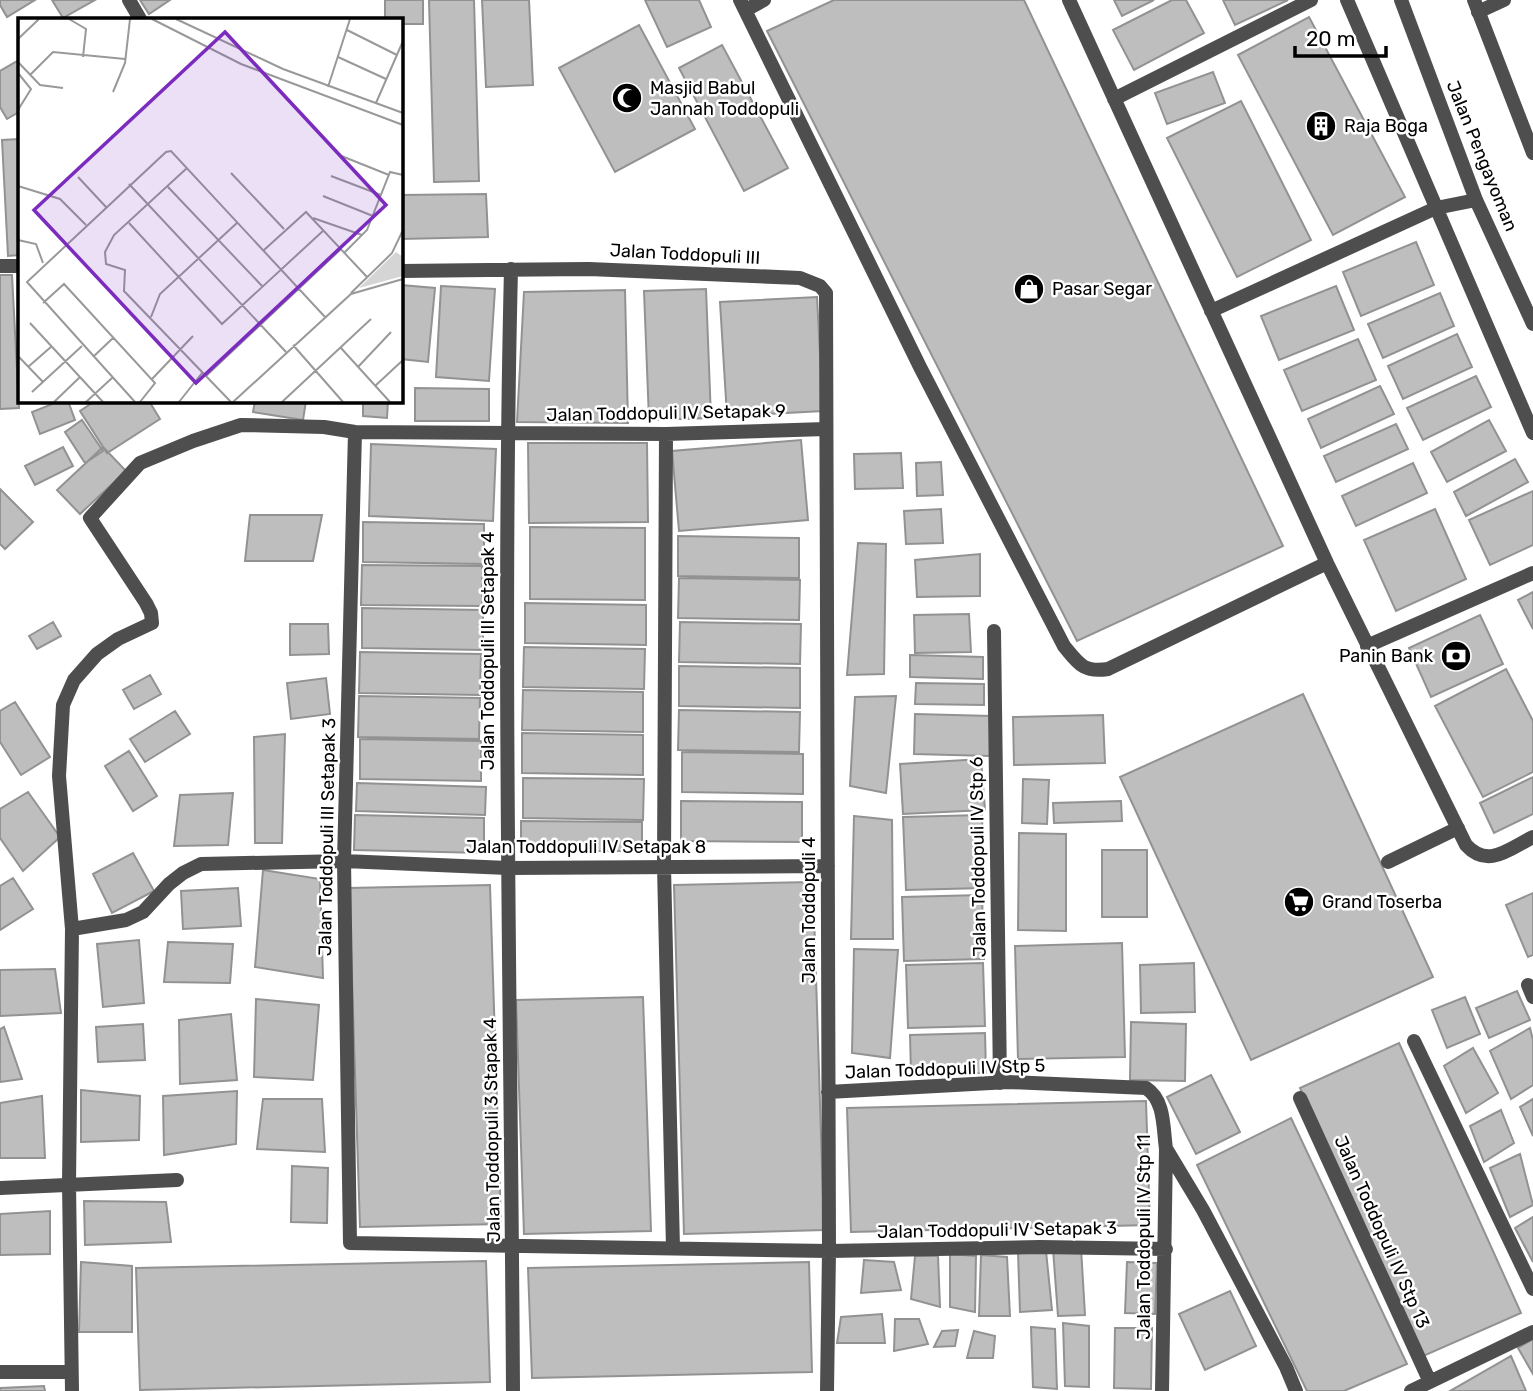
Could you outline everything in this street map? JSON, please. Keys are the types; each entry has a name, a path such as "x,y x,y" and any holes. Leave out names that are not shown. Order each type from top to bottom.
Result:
{"street":[{"path":"129,0 139,18"},
{"path":"764,0 743,5 920,367 1064,646 1077,661 1087,670 1108,669 1327,563"},
{"path":"1069,0 1327,563 1466,845 1474,854 1486,858 1533,837"},
{"path":"1114,99 1311,0"},
{"path":"1347,0 1533,433"},
{"name":"Jalan Pengayoman","path":"1401,0 1476,200 1533,324"},
{"path":"1504,0 1476,6 1533,153"},
{"path":"1211,311 1436,208 1476,200"},
{"path":"0,266 18,266"},
{"name":"Jalan Toddopuli III Setapak 4","path":"508,868 507,433 511,269"},
{"name":"Jalan Toddopuli III","path":"402,271 589,269 800,278 820,286 826,293 826,429"},
{"name":"Jalan Toddopuli IV Setapak 9","path":"72,929 59,776 63,705 74,680 97,654 118,639 152,623 146,603 90,518 140,463 241,425 324,427 355,432 666,435 826,429"},
{"name":"Jalan Toddopuli 4","path":"826,429 829,1251 827,1391"},
{"name":"Jalan Toddopuli III Setapak 3","path":"350,1243 344,860 355,432"},
{"path":"666,435 664,867 673,1248"},
{"path":"1367,646 1533,573"},
{"name":"Jalan Toddopuli IV Stp 6","path":"994,631 1000,1083"},
{"path":"1388,862 1458,828"},
{"name":"Jalan Toddopuli IV Setapak 8","path":"72,929 126,920 143,912 169,884 201,864 344,860 508,868 828,866"},
{"name":"Jalan Toddopuli 3 Stapak 4","path":"508,868 513,1391"},
{"path":"72,929 69,1184 72,1391"},
{"path":"1414,1041 1533,1289"},
{"name":"Jalan Toddopuli IV Stp 5","path":"828,1092 1000,1083 1146,1088"},
{"name":"Jalan Toddopuli IV Stp 11","path":"1146,1088 1157,1097 1166,1149 1162,1391"},
{"name":"Jalan Toddopuli IV Stp 13","path":"1300,1098 1430,1382"},
{"path":"1166,1149 1203,1210 1296,1391"},
{"path":"0,1188 177,1180"},
{"name":"Jalan Toddopuli IV Setapak 3","path":"350,1243 829,1251 1040,1247 1166,1249"},
{"path":"1411,1391 1533,1332"},
{"path":"0,1372 71,1372"}],"building":[{"path":"0,0 35,0 7,17"},
{"path":"52,0 95,0 63,18"},
{"path":"140,0 170,0 149,14"},
{"path":"385,0 423,0 423,24 402,24 402,18 385,18"},
{"path":"429,0 474,0 479,181 434,182"},
{"path":"482,0 529,0 533,85 486,87"},
{"path":"645,0 699,0 711,27 667,47"},
{"name":"Pasar Segar","path":"834,0 1024,0 1283,546 1077,641 767,31"},
{"path":"1114,0 1154,0 1122,16"},
{"path":"1172,0 1186,0 1204,33 1134,70 1113,30"},
{"path":"1223,0 1288,0 1235,25"},
{"name":"Raja Boga","path":"1309,17 1405,197 1333,235 1238,55"},
{"name":"Masjid Babul Jannah Toddopuli","path":"639,25 695,129 615,172 559,68"},
{"path":"722,45 788,168 744,191 679,68"},
{"path":"18,61 18,113 7,119 0,107 0,71"},
{"path":"1213,72 1225,103 1167,124 1155,93"},
{"path":"1241,101 1311,240 1237,277 1167,138"},
{"path":"18,139 18,255 8,256 2,140"},
{"path":"486,194 488,237 402,239 402,195"},
{"path":"1416,242 1434,285 1361,316 1343,272"},
{"path":"0,275 12,275 19,408 0,409"},
{"path":"402,285 435,288 428,362 402,359"},
{"path":"441,286 495,289 489,381 436,377"},
{"path":"1336,286 1354,330 1279,360 1261,316"},
{"path":"706,289 711,418 649,420 644,291"},
{"path":"625,290 628,423 517,422 524,292"},
{"path":"1440,293 1454,326 1383,358 1368,324"},
{"path":"817,297 823,411 727,416 720,302"},
{"path":"1457,334 1472,367 1403,399 1388,366"},
{"path":"1358,339 1376,380 1302,411 1284,370"},
{"path":"1476,376 1491,407 1423,440 1407,408"},
{"path":"1380,386 1394,414 1321,448 1308,419"},
{"path":"415,388 489,389 489,421 415,421"},
{"path":"57,402 68,402 75,420 40,434 32,412"},
{"path":"94,402 150,402 160,419 107,453 80,411"},
{"path":"255,402 306,402 303,420 253,412"},
{"path":"363,402 388,402 387,418 363,416"},
{"path":"82,420 103,451 85,463 65,432"},
{"path":"1489,420 1506,451 1447,482 1431,452"},
{"path":"1396,424 1408,449 1336,482 1324,456"},
{"path":"801,440 808,520 679,531 672,451"},
{"path":"528,443 647,443 648,522 529,523"},
{"path":"371,444 496,449 493,521 369,516"},
{"path":"63,447 73,466 35,485 25,466"},
{"path":"103,447 126,471 80,514 57,490"},
{"path":"901,453 903,488 855,489 854,454"},
{"path":"1515,459 1528,482 1466,516 1454,492"},
{"path":"941,462 943,495 917,496 916,463"},
{"path":"1413,463 1427,493 1356,526 1342,496"},
{"path":"0,489 33,522 5,549 0,544"},
{"path":"1533,491 1533,545 1490,565 1469,520"},
{"path":"941,509 943,543 906,544 904,511"},
{"path":"1435,509 1466,579 1396,611 1364,540"},
{"path":"250,515 322,515 313,561 245,561"},
{"path":"363,522 484,524 484,564 363,562"},
{"path":"530,527 645,528 645,600 530,599"},
{"path":"678,536 799,538 799,578 678,576"},
{"path":"858,543 886,544 884,674 847,675"},
{"path":"980,554 980,596 917,597 915,560"},
{"path":"362,565 482,566 482,606 361,605"},
{"path":"679,578 800,580 799,620 678,618"},
{"path":"1533,592 1533,629 1518,600"},
{"path":"525,603 646,605 646,645 525,643"},
{"path":"362,608 483,610 483,650 362,648"},
{"path":"969,614 971,652 915,653 914,615"},
{"name":"Panin Bank","path":"1480,615 1503,664 1431,697 1409,648"},
{"path":"53,622 61,636 37,649 29,636"},
{"path":"680,622 801,624 800,664 679,662"},
{"path":"290,624 328,624 329,654 290,655"},
{"path":"524,647 645,649 644,689 523,687"},
{"path":"360,652 481,654 480,695 359,693"},
{"path":"910,655 983,657 983,679 910,677"},
{"path":"679,666 800,668 800,708 679,706"},
{"path":"1506,669 1533,721 1533,772 1483,797 1435,706"},
{"path":"150,675 161,694 134,709 123,690"},
{"path":"326,678 330,714 291,719 287,683"},
{"path":"916,683 984,684 984,705 915,704"},
{"path":"523,690 643,692 643,732 522,730"},
{"path":"1303,694 1433,977 1251,1060 1120,777"},
{"path":"359,696 480,698 479,739 358,737"},
{"path":"896,696 886,793 850,786 855,697"},
{"path":"15,702 50,757 21,775 0,742 0,711"},
{"path":"679,710 800,712 799,752 678,750"},
{"path":"175,711 190,734 145,762 130,739"},
{"path":"915,714 991,716 990,756 914,754"},
{"path":"1103,715 1105,763 1014,765 1013,717"},
{"path":"522,733 643,735 643,775 522,773"},
{"path":"285,734 282,843 255,843 254,737"},
{"path":"360,739 481,741 481,781 360,779"},
{"path":"129,751 157,796 133,811 105,766"},
{"path":"682,752 803,754 803,794 682,792"},
{"path":"981,759 985,810 903,814 900,764"},
{"path":"1533,777 1533,814 1494,833 1480,803"},
{"path":"523,778 644,779 643,820 523,818"},
{"path":"1023,779 1049,780 1047,824 1022,823"},
{"path":"357,783 486,787 485,815 356,811"},
{"path":"28,792 60,837 23,871 0,838 0,809"},
{"path":"233,793 228,845 174,846 180,795"},
{"path":"681,801 802,802 802,842 681,841"},
{"path":"1121,801 1122,821 1054,823 1053,803"},
{"path":"355,815 484,818 484,853 354,850"},
{"path":"982,815 984,888 906,890 903,817"},
{"path":"854,816 892,820 893,939 851,939"},
{"path":"521,821 642,822 642,851 521,851"},
{"path":"1019,833 1066,834 1066,931 1018,930"},
{"path":"1102,850 1147,850 1147,917 1102,917"},
{"path":"133,853 154,891 112,913 93,874"},
{"path":"263,870 320,879 323,978 255,967"},
{"path":"13,878 33,909 0,930 0,886"},
{"path":"813,882 824,1230 684,1234 674,885"},
{"path":"490,885 501,1224 360,1227 349,888"},
{"path":"238,888 241,926 183,929 181,891"},
{"path":"1533,893 1533,955 1528,957 1506,905"},
{"path":"982,895 984,959 904,961 902,897"},
{"path":"139,940 144,1003 103,1007 97,944"},
{"path":"168,942 233,944 230,983 164,982"},
{"path":"1122,943 1125,1057 1018,1059 1015,946"},
{"path":"854,949 898,950 890,1058 852,1053"},
{"path":"983,963 985,1026 908,1028 906,965"},
{"path":"1194,963 1195,1012 1141,1013 1140,965"},
{"path":"55,969 61,1013 0,1016 0,970"},
{"path":"1517,991 1530,1020 1489,1038 1476,1008"},
{"path":"643,997 651,1231 524,1234 516,1000"},
{"path":"1465,997 1480,1034 1447,1048 1432,1010"},
{"path":"256,999 319,1005 313,1080 254,1077"},
{"path":"231,1014 237,1080 180,1084 179,1020"},
{"path":"1131,1022 1186,1024 1185,1081 1130,1080"},
{"path":"143,1024 145,1060 98,1062 96,1027"},
{"path":"4,1027 22,1079 0,1082 0,1029"},
{"path":"1530,1028 1533,1040 1533,1085 1511,1099 1490,1051"},
{"path":"985,1033 986,1073 911,1074 910,1035"},
{"path":"1399,1043 1521,1313 1421,1357 1300,1088"},
{"path":"1473,1048 1498,1093 1466,1113 1444,1066"},
{"path":"1211,1075 1240,1132 1196,1154 1167,1097"},
{"path":"81,1090 140,1096 139,1140 81,1142"},
{"path":"237,1091 236,1144 164,1155 163,1096"},
{"path":"42,1096 45,1158 0,1158 0,1103"},
{"path":"263,1099 322,1099 325,1152 257,1149"},
{"path":"1533,1099 1533,1136 1520,1107"},
{"path":"1146,1101 1150,1225 851,1232 847,1108"},
{"path":"1501,1110 1514,1143 1484,1162 1470,1126"},
{"path":"1291,1118 1407,1364 1344,1391 1307,1391 1197,1165"},
{"path":"1520,1154 1533,1205 1510,1217 1490,1168"},
{"path":"292,1166 328,1168 327,1223 291,1222"},
{"path":"84,1201 166,1202 171,1242 85,1245"},
{"path":"50,1211 50,1254 0,1255 0,1214"},
{"path":"1533,1217 1533,1262 1515,1228"},
{"path":"1081,1248 1085,1315 1058,1316 1053,1249"},
{"path":"1046,1251 1052,1310 1020,1312 1018,1252"},
{"path":"950,1254 976,1256 975,1312 950,1307"},
{"path":"981,1255 1007,1257 1010,1316 979,1316"},
{"path":"915,1256 938,1256 940,1307 911,1299"},
{"path":"864,1260 894,1262 901,1290 861,1293"},
{"path":"486,1261 490,1382 140,1390 136,1268"},
{"path":"81,1262 132,1266 132,1332 79,1332"},
{"path":"809,1262 812,1372 532,1378 528,1268"},
{"path":"1127,1262 1157,1263 1155,1314 1125,1313"},
{"path":"1230,1291 1256,1346 1205,1370 1179,1314"},
{"path":"882,1314 885,1343 837,1343 841,1317"},
{"path":"895,1319 919,1319 928,1344 894,1351"},
{"path":"1063,1323 1089,1326 1089,1387 1065,1386"},
{"path":"1031,1327 1055,1329 1057,1389 1033,1387"},
{"path":"1115,1328 1152,1328 1151,1389 1114,1388"},
{"path":"958,1330 955,1346 934,1347 942,1331"},
{"path":"974,1331 995,1336 993,1358 967,1358"},
{"path":"1533,1339 1533,1374 1518,1348"},
{"path":"1511,1356 1526,1391 1450,1391"},
{"path":"44,1386 45,1391 0,1391 0,1388"}],"place":[{"name":"Masjid Babul Jannah Toddopuli","path":"627,98"},
{"name":"Raja Boga","path":"1321,126"},
{"name":"Pasar Segar","path":"1029,289"},
{"name":"Panin Bank","path":"1456,656"},
{"name":"Grand Toserba","path":"1299,902"}]}
